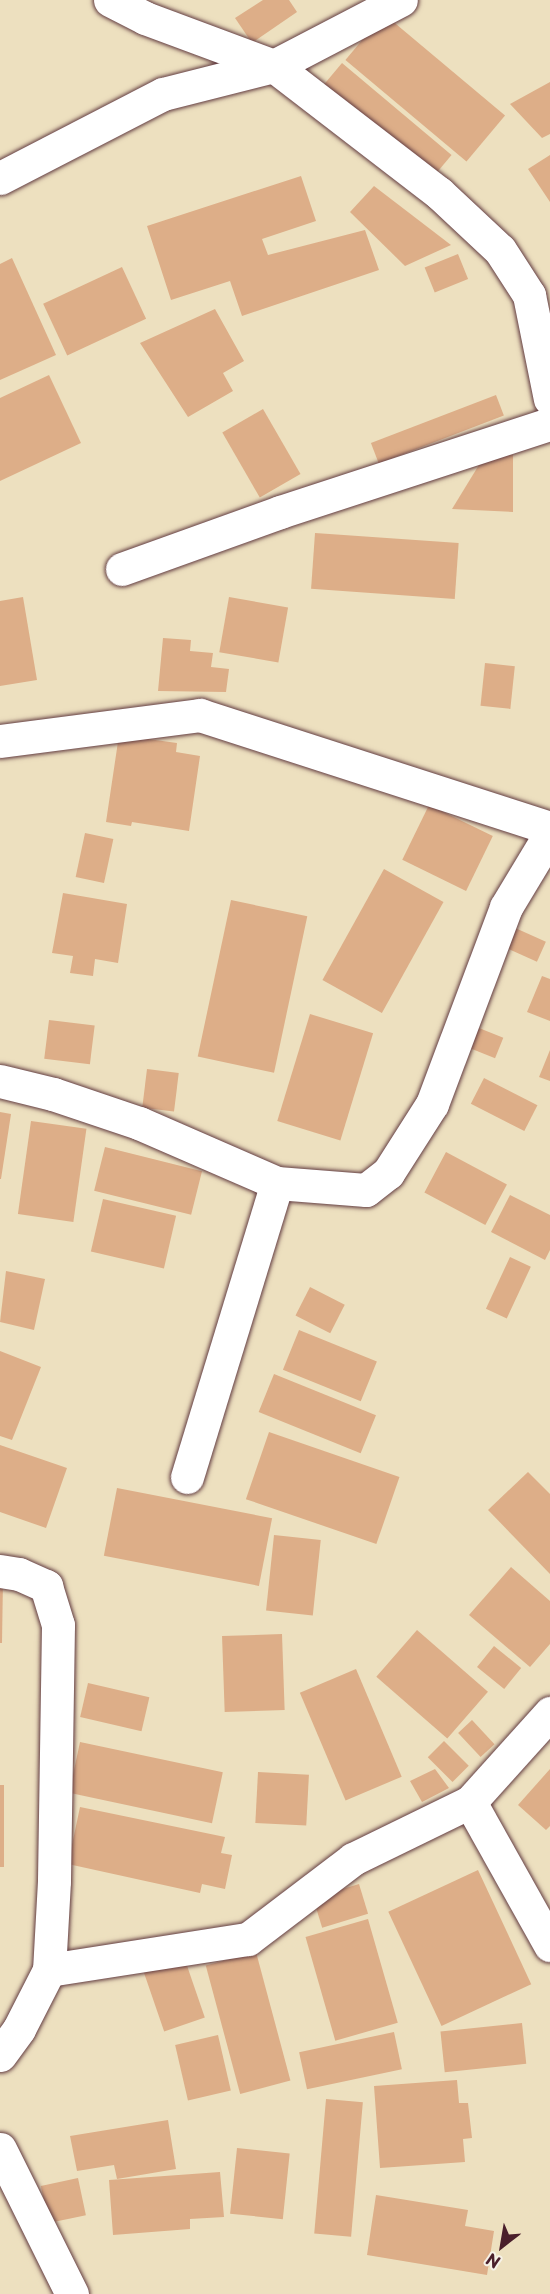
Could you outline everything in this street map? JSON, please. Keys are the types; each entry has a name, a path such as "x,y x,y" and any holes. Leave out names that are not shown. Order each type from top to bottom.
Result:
{"street":[{"path":"110,0 145,18 274,66 439,193 500,250 540,296 550,399"},
{"path":"0,178 163,94 274,66 401,0"},
{"path":"122,568 280,512 550,424"},
{"path":"0,741 200,714 550,828"},
{"path":"0,1081 53,1094 139,1123 277,1183 366,1191 388,1173 432,1104 507,907 550,834"},
{"path":"187,1478 277,1183"},
{"path":"0,1571 19,1574 46,1586 58,1625 54,1881 49,1970 19,2029 0,2055"},
{"path":"49,1970 248,1939 352,1859 470,1802 550,1713"},
{"path":"470,1802 550,1945"},
{"path":"0,2150 72,2294"}],"building":[{"path":"263,0 289,0 297,12 252,43 235,18"},
{"path":"384,14 505,116 466,162 345,60"},
{"path":"342,63 452,155 432,178 323,86"},
{"path":"550,82 550,134 542,138 510,104"},
{"path":"550,155 550,202 528,169"},
{"path":"301,176 316,221 262,239 268,255 365,230 379,270 242,316 230,281 171,300 147,226"},
{"path":"374,186 451,245 405,266 350,212"},
{"path":"458,254 468,279 435,293 425,267"},
{"path":"12,258 56,355 0,380 0,264"},
{"path":"122,267 146,319 67,355 43,304"},
{"path":"215,309 244,361 223,373 233,391 188,417 140,343"},
{"path":"49,375 81,443 0,481 0,398"},
{"path":"496,395 504,416 379,464 371,443"},
{"path":"263,409 300,474 260,497 222,432"},
{"path":"485,455 513,455 513,512 452,509"},
{"path":"315,533 459,543 455,599 311,589"},
{"path":"23,597 37,680 0,686 0,601"},
{"path":"229,597 288,607 278,663 219,652"},
{"path":"163,638 191,640 190,651 213,653 211,667 229,669 226,692 158,691"},
{"path":"485,663 515,666 510,709 481,706"},
{"path":"119,735 177,743 176,752 200,756 189,831 132,822 131,826 106,822"},
{"path":"429,805 493,836 466,891 402,860"},
{"path":"85,833 113,839 104,883 76,877"},
{"path":"384,869 443,902 382,1013 322,980"},
{"path":"63,893 127,904 118,963 95,959 93,976 70,973 73,956 52,953"},
{"path":"231,900 307,916 274,1073 198,1057"},
{"path":"513,927 546,942 537,962 504,947"},
{"path":"542,976 550,979 550,1021 527,1012"},
{"path":"310,1014 373,1033 340,1140 277,1121"},
{"path":"49,1020 95,1026 90,1064 44,1059"},
{"path":"469,1024 503,1038 495,1058 461,1044"},
{"path":"550,1050 550,1081 539,1077"},
{"path":"147,1069 179,1073 174,1112 142,1108"},
{"path":"484,1078 537,1105 524,1131 471,1104"},
{"path":"0,1112 11,1114 1,1179 0,1179"},
{"path":"31,1121 86,1129 73,1222 18,1214"},
{"path":"105,1147 202,1171 191,1215 94,1191"},
{"path":"446,1152 507,1184 485,1225 424,1193"},
{"path":"510,1195 550,1215 550,1250 545,1260 491,1232"},
{"path":"103,1199 176,1216 164,1268 91,1252"},
{"path":"510,1257 531,1267 507,1318 486,1309"},
{"path":"6,1271 45,1279 34,1330 0,1322"},
{"path":"310,1287 345,1305 330,1333 295,1316"},
{"path":"299,1330 377,1361 361,1401 283,1370"},
{"path":"0,1351 41,1367 12,1440 0,1436"},
{"path":"274,1374 376,1415 361,1453 259,1412"},
{"path":"269,1432 399,1477 376,1544 246,1499"},
{"path":"0,1445 67,1468 46,1528 0,1512"},
{"path":"528,1472 550,1494 550,1574 488,1510"},
{"path":"117,1488 272,1518 259,1586 104,1556"},
{"path":"274,1535 321,1540 313,1615 266,1611"},
{"path":"511,1567 550,1601 550,1644 530,1667 469,1615"},
{"path":"0,1580 3,1580 2,1643 0,1643"},
{"path":"417,1630 488,1692 447,1738 376,1677"},
{"path":"282,1634 285,1710 225,1712 222,1636"},
{"path":"494,1646 521,1668 504,1689 477,1667"},
{"path":"356,1669 402,1777 346,1801 300,1693"},
{"path":"88,1683 149,1697 142,1731 80,1717"},
{"path":"472,1720 495,1744 481,1757 458,1733"},
{"path":"444,1741 469,1766 452,1782 428,1757"},
{"path":"80,1742 223,1772 212,1823 69,1793"},
{"path":"435,1769 449,1788 422,1802 410,1781"},
{"path":"550,1769 550,1826 546,1830 518,1805"},
{"path":"258,1772 309,1775 306,1826 255,1823"},
{"path":"0,1785 4,1785 4,1867 0,1867"},
{"path":"80,1807 225,1837 221,1853 232,1855 225,1889 202,1884 200,1893 68,1864"},
{"path":"478,1870 531,1984 442,2026 388,1912"},
{"path":"359,1884 368,1914 322,1928 313,1898"},
{"path":"368,1919 398,2023 335,2041 306,1937"},
{"path":"256,1952 290,2080 240,2094 206,1965"},
{"path":"184,1957 205,2018 164,2032 143,1971"},
{"path":"522,2023 526,2064 445,2072 440,2032"},
{"path":"394,2032 402,2069 307,2089 299,2052"},
{"path":"218,2035 231,2091 188,2100 175,2045"},
{"path":"457,2080 459,2103 468,2103 472,2138 463,2139 465,2162 380,2168 374,2086"},
{"path":"326,2099 363,2102 351,2237 314,2233"},
{"path":"168,2120 176,2169 117,2179 114,2165 77,2171 70,2136"},
{"path":"237,2148 290,2154 283,2219 230,2214"},
{"path":"220,2172 224,2217 190,2219 190,2229 113,2235 109,2180"},
{"path":"78,2178 86,2215 49,2223 41,2186"},
{"path":"376,2195 468,2210 465,2226 494,2231 487,2275 367,2255"}]}
